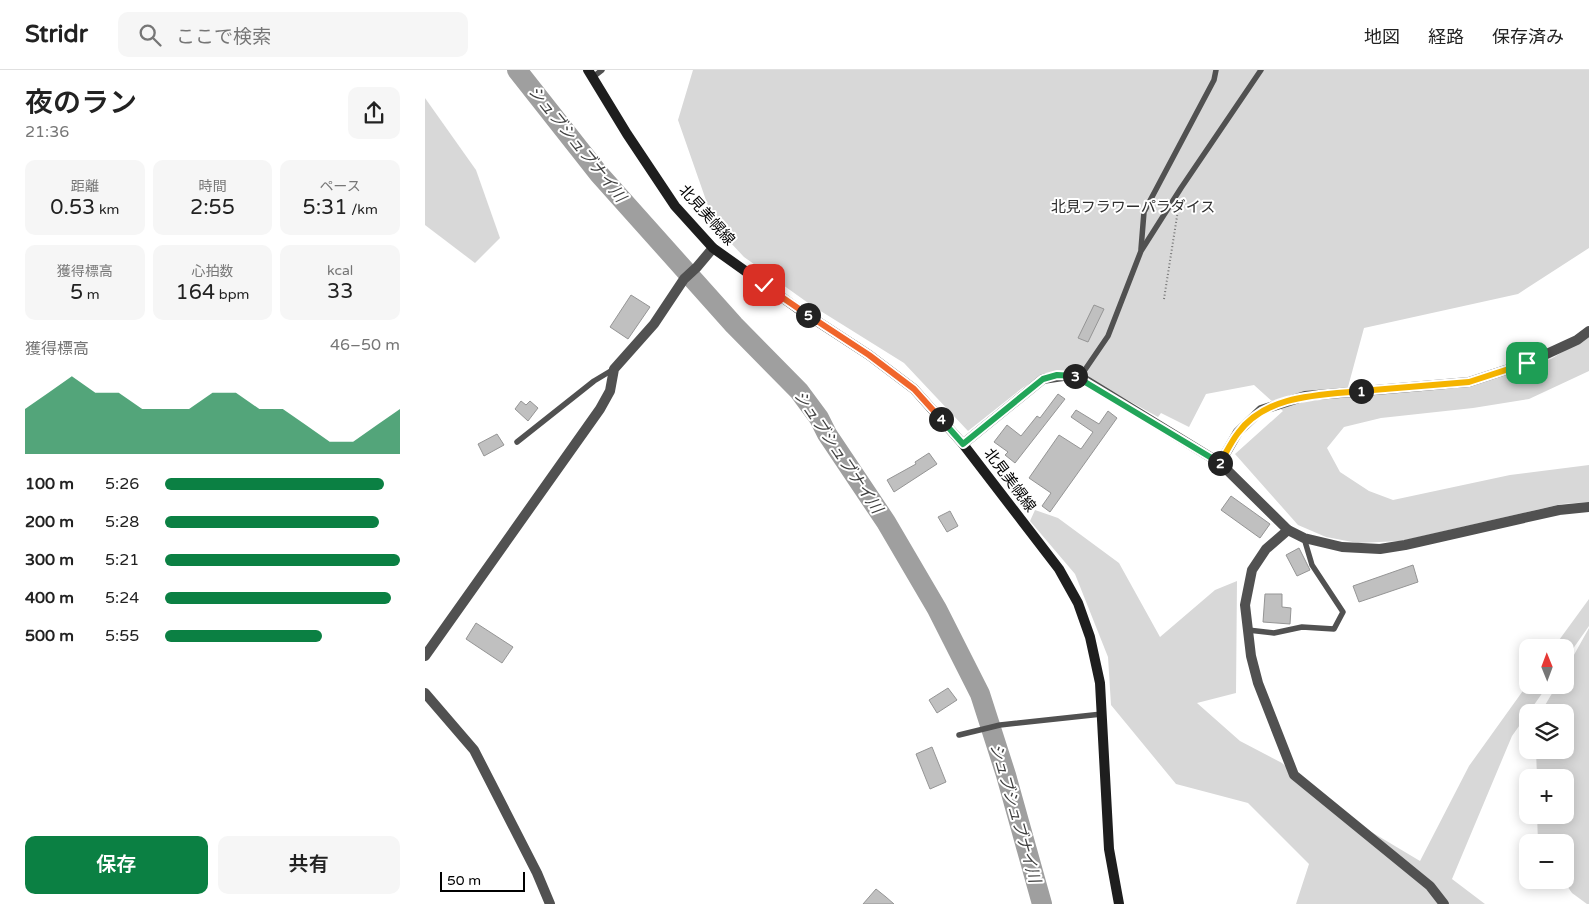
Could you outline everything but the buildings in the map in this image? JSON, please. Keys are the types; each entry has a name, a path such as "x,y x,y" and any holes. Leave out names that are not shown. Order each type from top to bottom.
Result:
{"main road":[{"name":"北見美幌線","path":"590,74 675,206 713,248 797,308 869,355 914,389 963,444 1059,569 1077,603 1090,637 1100,683 1109,849 1119,904"}],"street":[{"path":"425,656 600,409 610,390 614,369 653,324 684,279 713,248"},
{"path":"1220,463 1238,432 1261,410 1305,396 1469,382 1527,363 1577,340 1589,331"},
{"path":"963,444 1043,379 1064,375 1080,377 1220,463 1288,530 1304,538 1342,547 1379,549 1405,546 1559,510 1589,507"},
{"path":"1288,530 1266,549 1252,570 1245,606 1251,656 1258,683 1294,775 1430,886 1444,904"},
{"path":"425,693 474,750 537,873 550,904"}],"lane":[{"path":"590,74 602,70"},
{"path":"1141,251 1144,212 1214,80 1216,70"},
{"path":"1080,377 1108,336 1141,251 1261,70"},
{"path":"517,442 594,381 614,369"},
{"path":"1248,630 1274,633 1302,627 1334,629 1343,612 1313,565 1304,538"},
{"path":"959,735 1000,725 1102,714"}],"path":[{"path":"1164,299 1178,206"}],"green space":[{"name":"北見フラワーパラダイス","path":"693,70 1589,70 1589,248 1518,294 1364,328 1348,387 1454,389 1551,359 1589,335 1589,371 1529,399 1473,408 1381,418 1344,427 1327,448 1340,472 1369,491 1393,500 1510,475 1589,465 1589,502 1562,504 1401,541 1358,543 1326,537 1298,525 1235,454 1283,411 1254,385 1206,394 1189,427 1161,413 1158,417 1073,370 1044,374 1021,389 968,431 904,363 811,305 744,257 715,226 678,120"},
{"path":"425,98 476,170 500,238 475,263 425,225"},
{"path":"1035,510 1058,518 1119,563 1160,637 1215,590 1237,581 1236,693 1197,703 1240,741 1282,763 1328,806 1420,861 1469,766 1521,694 1542,694 1535,704 1519,704 1519,726 1512,736 1452,879 1485,904 1296,904 1309,864 1248,803 1176,784 1111,705 1108,657 1075,574 1030,521"},
{"path":"1589,599 1589,626 1574,647 1574,639 1560,639"},
{"path":"1589,628 1589,904 1572,893 1569,889 1574,889 1574,834 1538,834 1537,824 1574,824 1574,769 1537,769 1536,759 1574,759 1574,704 1546,704 1552,694 1574,694 1574,655"}],"waterway":[{"name":"シュブシュブナイ川","path":"517,70 599,174 734,325 799,391 819,418 827,434 886,522 937,609 980,694 1006,775 1042,904"}],"route":[{"path":"764,285 869,355 914,389 963,444 1043,379 1057,375 1070,375 1080,377 1220,463 1238,432 1261,410 1305,396 1469,382 1527,363"}]}
